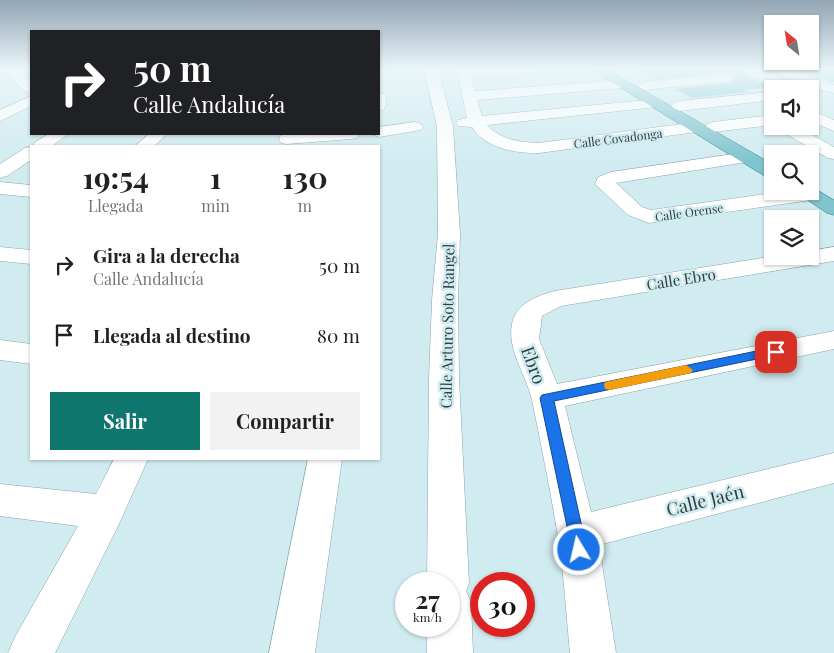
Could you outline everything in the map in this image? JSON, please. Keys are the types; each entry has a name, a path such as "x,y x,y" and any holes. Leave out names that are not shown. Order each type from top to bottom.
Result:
{"main road":[{"path":"651,100 764,157"},
{"path":"669,100 764,167"}],"street":[{"name":"Calle Arturo Soto Rangel","path":"439,100 445,126 449,234 445,300 444,378 448,572"},
{"path":"471,100 477,122"},
{"path":"679,106 715,100"},
{"path":"0,116 30,101"},
{"path":"445,126 656,104"},
{"path":"819,115 834,113"},
{"path":"819,119 834,126"},
{"name":"Calle Covadonga","path":"477,122 486,133 500,141 516,146 539,148 705,127 764,125"},
{"path":"380,132 415,127"},
{"path":"42,145 58,135"},
{"path":"144,145 158,135"},
{"path":"286,140 340,135"},
{"path":"799,135 834,154"},
{"path":"0,172 30,153"},
{"name":"Calle Orense","path":"747,157 611,178 605,181 605,184 635,211 649,217 823,194"},
{"path":"0,188 30,191"},
{"path":"0,254 30,257"},
{"name":"Calle Ebro","path":"530,312 540,305 555,299 834,254"},
{"name":"Ebro","path":"530,312 526,322 525,339 546,398 577,533 593,653"},
{"path":"546,398 834,340"},
{"path":"0,350 30,354"},
{"path":"31,653 106,512 131,460"},
{"path":"292,653 326,460"},
{"name":"Calle Jaén","path":"577,533 834,468"},
{"path":"0,500 106,512"},
{"path":"450,637 450,653"}],"slow traffic":[{"path":"610,385 686,370"}],"route":[{"path":"579,550 577,533 546,398 776,352"}]}
